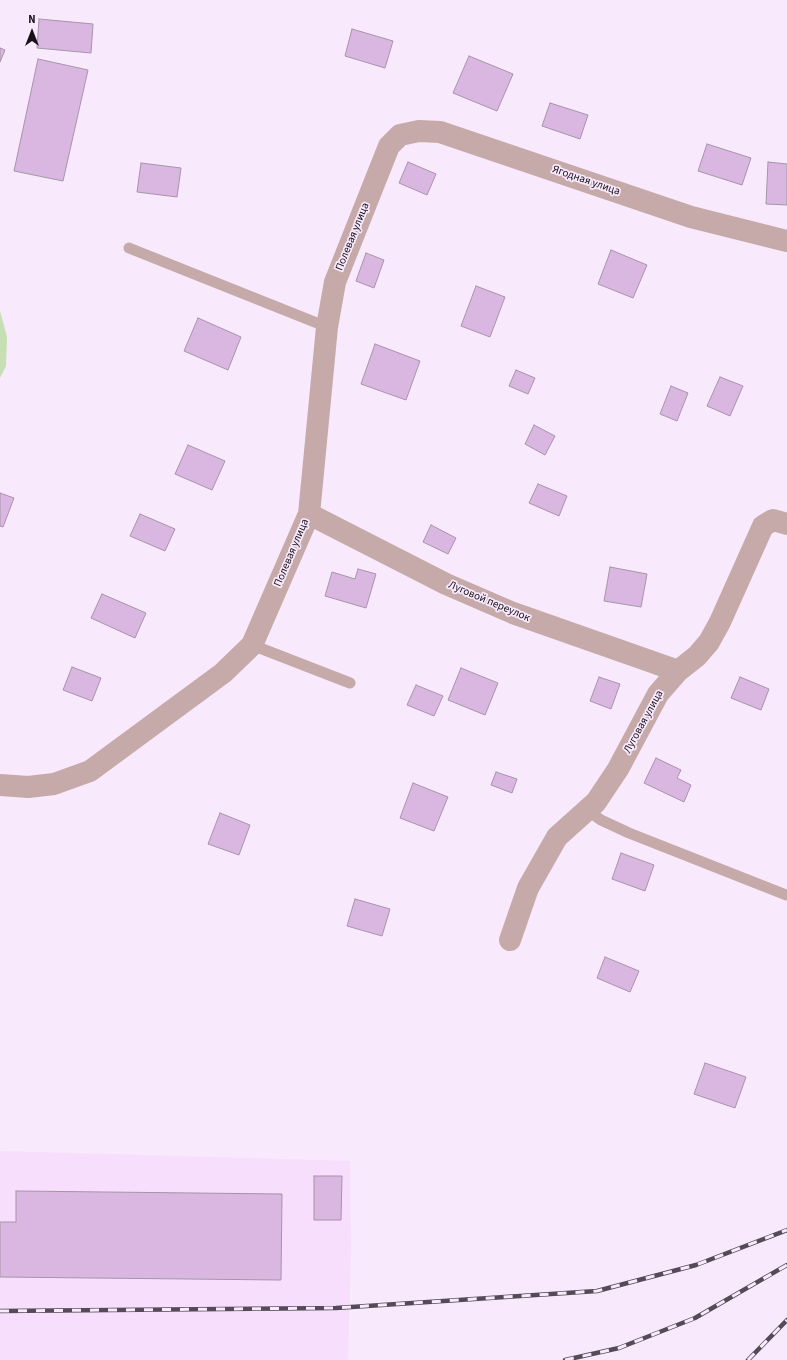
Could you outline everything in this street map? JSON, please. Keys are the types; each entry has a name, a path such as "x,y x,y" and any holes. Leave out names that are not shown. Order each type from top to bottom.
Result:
{"street":[{"name":"Ягодная улица","path":"389,146 400,135 419,131 440,132 691,217 787,241"},
{"name":"Полевая улица","path":"0,785 28,787 54,784 90,771 223,673 252,645 308,514 327,327 335,282 389,146"},
{"name":"Луговой переулок","path":"308,514 446,584 513,613 678,671"},
{"name":"Луговая улица","path":"510,940 528,888 558,837 596,802 618,769 658,694 678,671 697,656 709,642 720,622 763,526 773,520 787,524"}],"lane":[{"path":"129,248 327,327"},
{"path":"252,645 350,683"},
{"path":"587,810 601,820 629,833 786,895"}],"shaded area":[{"path":"0,1151 350,1161 351,1248 348,1360 0,1360"}],"green space":[{"path":"0,311 7,337 6,366 0,378"}],"building":[{"path":"39,19 93,24 91,53 37,48"},
{"path":"352,29 393,41 385,68 345,56"},
{"path":"0,48 5,50 0,62"},
{"path":"469,56 513,74 497,111 453,93"},
{"path":"38,59 88,70 63,181 14,171"},
{"path":"550,103 588,115 580,139 542,126"},
{"path":"707,144 751,158 742,185 698,171"},
{"path":"408,162 436,174 427,195 399,183"},
{"path":"768,162 787,164 787,205 766,204"},
{"path":"141,163 181,168 177,197 137,192"},
{"path":"611,250 647,265 633,298 598,284"},
{"path":"366,253 384,260 374,288 356,281"},
{"path":"476,286 505,297 490,337 461,326"},
{"path":"198,318 241,337 228,370 184,351"},
{"path":"375,344 420,361 406,400 361,384"},
{"path":"516,370 535,378 528,394 509,386"},
{"path":"720,377 743,386 730,416 707,406"},
{"path":"671,386 688,393 677,421 660,414"},
{"path":"534,425 555,436 545,455 525,444"},
{"path":"188,445 225,461 212,490 175,474"},
{"path":"538,484 567,496 559,516 529,503"},
{"path":"0,493 14,498 3,527 0,526"},
{"path":"140,514 175,529 165,551 130,536"},
{"path":"431,525 456,538 448,554 423,542"},
{"path":"610,567 647,574 641,607 604,601"},
{"path":"358,569 376,574 366,608 325,596 332,572 355,579"},
{"path":"102,594 146,613 135,638 91,618"},
{"path":"72,667 101,678 92,701 63,690"},
{"path":"461,668 498,683 485,715 448,700"},
{"path":"599,677 620,684 611,709 590,701"},
{"path":"740,677 769,689 761,710 731,698"},
{"path":"416,685 443,696 434,716 407,705"},
{"path":"656,758 681,770 677,778 691,785 684,802 644,783"},
{"path":"496,772 517,779 512,793 491,785"},
{"path":"413,783 448,797 434,831 400,818"},
{"path":"220,813 250,825 239,855 208,844"},
{"path":"621,853 654,865 645,891 612,879"},
{"path":"355,899 390,909 382,936 347,926"},
{"path":"605,957 639,971 630,992 597,978"},
{"path":"705,1063 746,1077 735,1108 694,1094"},
{"path":"314,1176 342,1176 341,1220 314,1220"},
{"path":"16,1191 282,1194 281,1280 0,1277 0,1222 16,1222"}],"railway":[{"path":"0,1311 336,1308 597,1291 696,1265 787,1230"},
{"path":"565,1360 619,1348 695,1318 787,1265"},
{"path":"748,1360 787,1320"}]}
